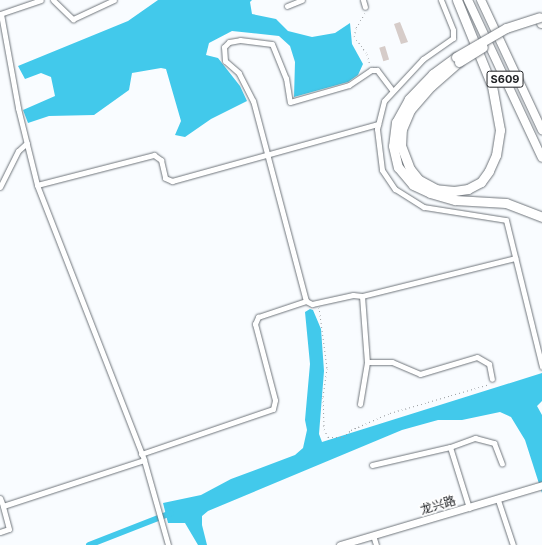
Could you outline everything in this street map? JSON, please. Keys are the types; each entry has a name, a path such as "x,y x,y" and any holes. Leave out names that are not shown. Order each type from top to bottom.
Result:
{"highway":[{"path":"457,0 492,86 500,130 496,155 489,171 481,182 468,189 454,191 436,189 418,180 410,169 401,146 402,129 410,110 457,60"},
{"path":"541,20 509,33 433,74 409,100 396,122 393,146 398,167 413,185 430,193 455,200 506,203 542,217"}],"main road":[{"name":"S609","path":"468,0 542,158"},
{"name":"S609","path":"481,0 542,130"}],"street":[{"path":"41,0 1,14 18,108 25,130 37,185 144,460 159,506 168,545"},
{"path":"53,0 73,19 114,0"},
{"path":"287,6 302,0"},
{"path":"363,0 365,7"},
{"path":"441,0 453,30 452,38 423,58 392,90 384,101 378,124 378,154 387,182 408,199 424,207 506,220 542,367"},
{"path":"306,301 269,154 246,84 225,61 222,54 229,42 272,44 288,84 290,102 349,85 371,70 377,70 392,90"},
{"path":"37,185 154,155 161,160 165,178 172,181 378,124"},
{"path":"0,187 18,151 28,143"},
{"path":"141,454 274,409 275,400 255,324 258,317 306,301 317,303 353,295 362,296 515,258"},
{"path":"360,404 367,362 362,296"},
{"path":"367,362 392,362 420,374 477,357 489,364 492,379"},
{"path":"372,465 450,447 475,438 494,443 502,464"},
{"path":"450,447 469,508"},
{"path":"3,506 144,460"},
{"name":"龙兴路","path":"340,545 498,500 538,486"},
{"path":"0,498 9,529 0,532"},
{"path":"498,500 513,545"},
{"path":"373,535 376,545"}],"path":[{"path":"365,7 366,16 356,28 354,36 367,54 371,70"},
{"path":"317,303 321,310 328,368 322,397 324,429 328,438 343,437 351,430 390,413 485,388 492,379"}],"water":[{"path":"158,0 252,0 250,2 252,14 276,19 288,31 312,37 335,33 350,23 352,44 363,64 358,75 348,82 294,97 295,62 290,46 279,36 232,31 209,43 206,55 218,58 240,86 247,101 211,119 185,137 175,135 181,121 166,69 161,68 132,73 129,90 94,115 49,116 28,123 23,110 55,96 51,77 41,73 25,79 18,66 128,21"},
{"path":"310,309 313,310 321,329 324,371 319,434 322,442 542,373 542,401 537,406 542,415 542,493 525,440 511,417 500,412 462,420 438,420 402,430 208,511 202,516 202,525 207,545 198,545 185,523 168,523 163,503 201,495 231,479 295,455 303,448 307,430 305,420 310,364 305,312"}],"building":[{"path":"400,22 408,42 401,44 394,24"},
{"path":"385,46 389,59 383,61 379,48"}],"waterway":[{"path":"89,545 171,513"}]}
